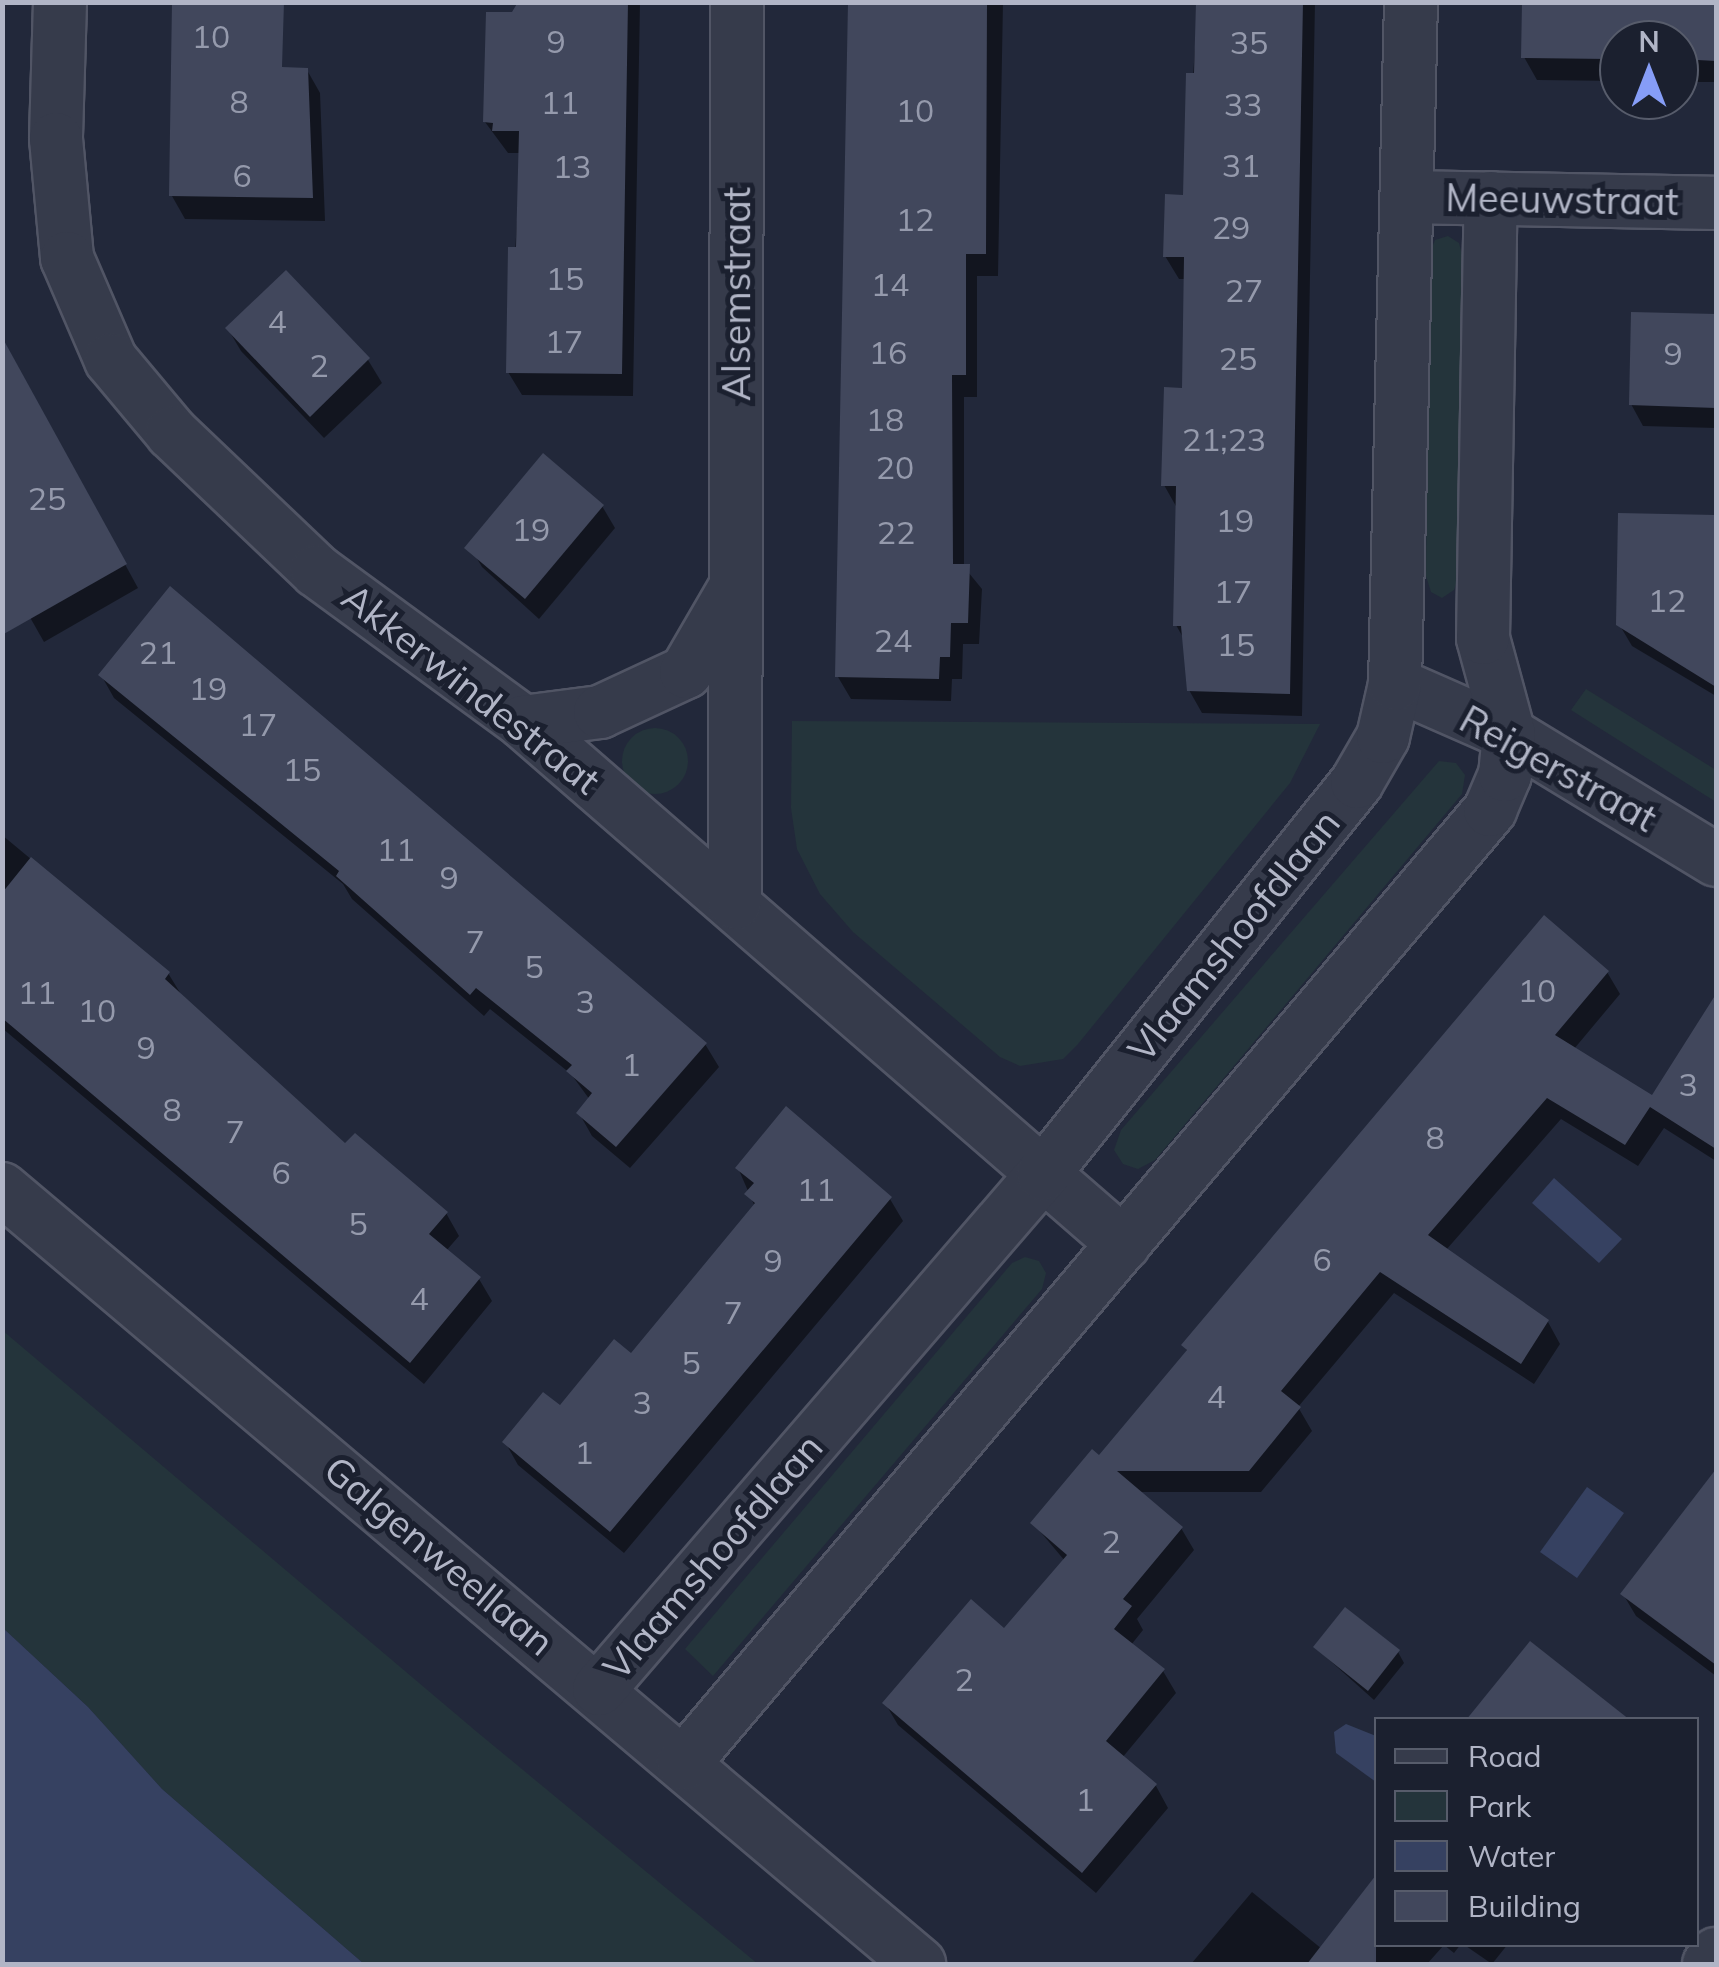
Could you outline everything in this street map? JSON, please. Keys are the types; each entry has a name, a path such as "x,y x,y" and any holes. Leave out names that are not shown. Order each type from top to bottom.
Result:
{"street":[{"name":"Akkerwindestraat","path":"60,2 56,139 67,258 111,360 172,434 317,571 523,722 1124,1244"},
{"name":"Alsemstraat","path":"736,904 737,2"},
{"name":"Vlaamshoofdlaan","path":"599,1689 1043,1174 1357,782 1383,737 1395,684 1411,2"},
{"name":"Meeuwstraat","path":"1407,198 1716,203"},
{"path":"684,1764 1490,810 1505,775 1509,734 1483,638 1491,198"},
{"path":"523,722 600,712 686,672 737,584"},
{"name":"Reigerstraat","path":"1395,684 1509,734 1716,860"},
{"name":"Galgenweellaan","path":"2,1189 599,1689 919,1964"},
{"path":"1710,1964 1716,1956"}],"green space":[{"path":"1448,236 1459,243 1463,258 1458,578 1454,590 1442,598 1431,592 1426,576 1429,255 1435,240"},
{"path":"1586,689 1716,770 1716,802 1571,710"},
{"path":"792,721 1320,724 1290,783 1078,1044 1063,1059 1020,1066 1000,1057 853,932 820,894 797,849 791,808"},
{"path":"655,728 668,730 678,738 686,748 686,774 678,784 668,792 655,794 642,792 632,784 624,774 622,761 624,748 632,738 642,730"},
{"path":"1439,761 1456,763 1465,775 1462,794 1155,1160 1138,1169 1123,1164 1114,1150 1121,1130"},
{"path":"1025,1257 1039,1261 1046,1273 1042,1289 713,1676 685,1649 1012,1263"},
{"path":"2,1330 758,1964 364,1964 162,1789 88,1707 3,1628"}],"water":[{"path":"1554,1178 1622,1239 1599,1263 1532,1203"},
{"path":"1587,1487 1624,1513 1577,1578 1540,1552"},
{"path":"3,1628 88,1707 162,1789 364,1964 3,1964"},
{"path":"1346,1724 1374,1735 1374,1781 1336,1753 1334,1732"}],"building":[{"path":"172,2 284,2 282,67 308,68 313,198 169,196"},
{"path":"518,2 628,2 622,374 506,373 508,247 516,247 519,131 492,131 493,123 483,122 486,12 512,12"},
{"path":"848,2 987,2 986,254 966,254 966,375 952,375 953,564 970,564 968,623 951,623 950,657 940,657 939,679 835,677"},
{"path":"1196,2 1303,2 1290,694 1187,691 1181,626 1173,626 1176,486 1161,486 1164,387 1182,388 1184,257 1163,257 1165,194 1183,195 1186,73 1194,73"},
{"path":"1522,2 1716,2 1716,61 1699,60 1699,20 1599,20 1599,59 1521,58"},
{"path":"286,270 370,358 310,417 225,328"},
{"path":"1631,312 1716,314 1716,408 1629,405"},
{"path":"2,337 127,564 2,635"},
{"path":"543,453 604,505 525,599 464,548"},
{"path":"1618,513 1716,515 1716,687 1616,625"},
{"path":"170,586 707,1043 616,1147 576,1113 592,1093 566,1071 572,1065 476,988 470,995 336,876 339,871 98,675"},
{"path":"31,857 170,972 165,979 345,1143 355,1133 448,1212 429,1234 481,1277 410,1363 2,1018 2,893"},
{"path":"1544,915 1609,971 1555,1035 1652,1095 1716,994 1716,1149 1650,1107 1625,1145 1547,1098 1428,1235 1549,1320 1521,1364 1380,1272 1281,1391 1301,1407 1249,1471 1117,1471 1183,1527 1123,1599 1132,1606 1114,1629 1165,1669 1106,1741 1157,1784 1082,1873 882,1703 971,1599 1004,1628 1067,1555 1030,1523 1092,1449 1099,1455 1187,1350 1181,1345"},
{"path":"786,1106 892,1197 610,1532 502,1442 543,1392 560,1405 614,1339 631,1353 755,1203 744,1194 754,1183 735,1168"},
{"path":"1716,1469 1716,1665 1620,1594"},
{"path":"1345,1607 1400,1650 1368,1691 1313,1647"},
{"path":"1530,1641 1626,1717 1468,1717"},
{"path":"1374,1878 1376,1964 1307,1964"}]}
